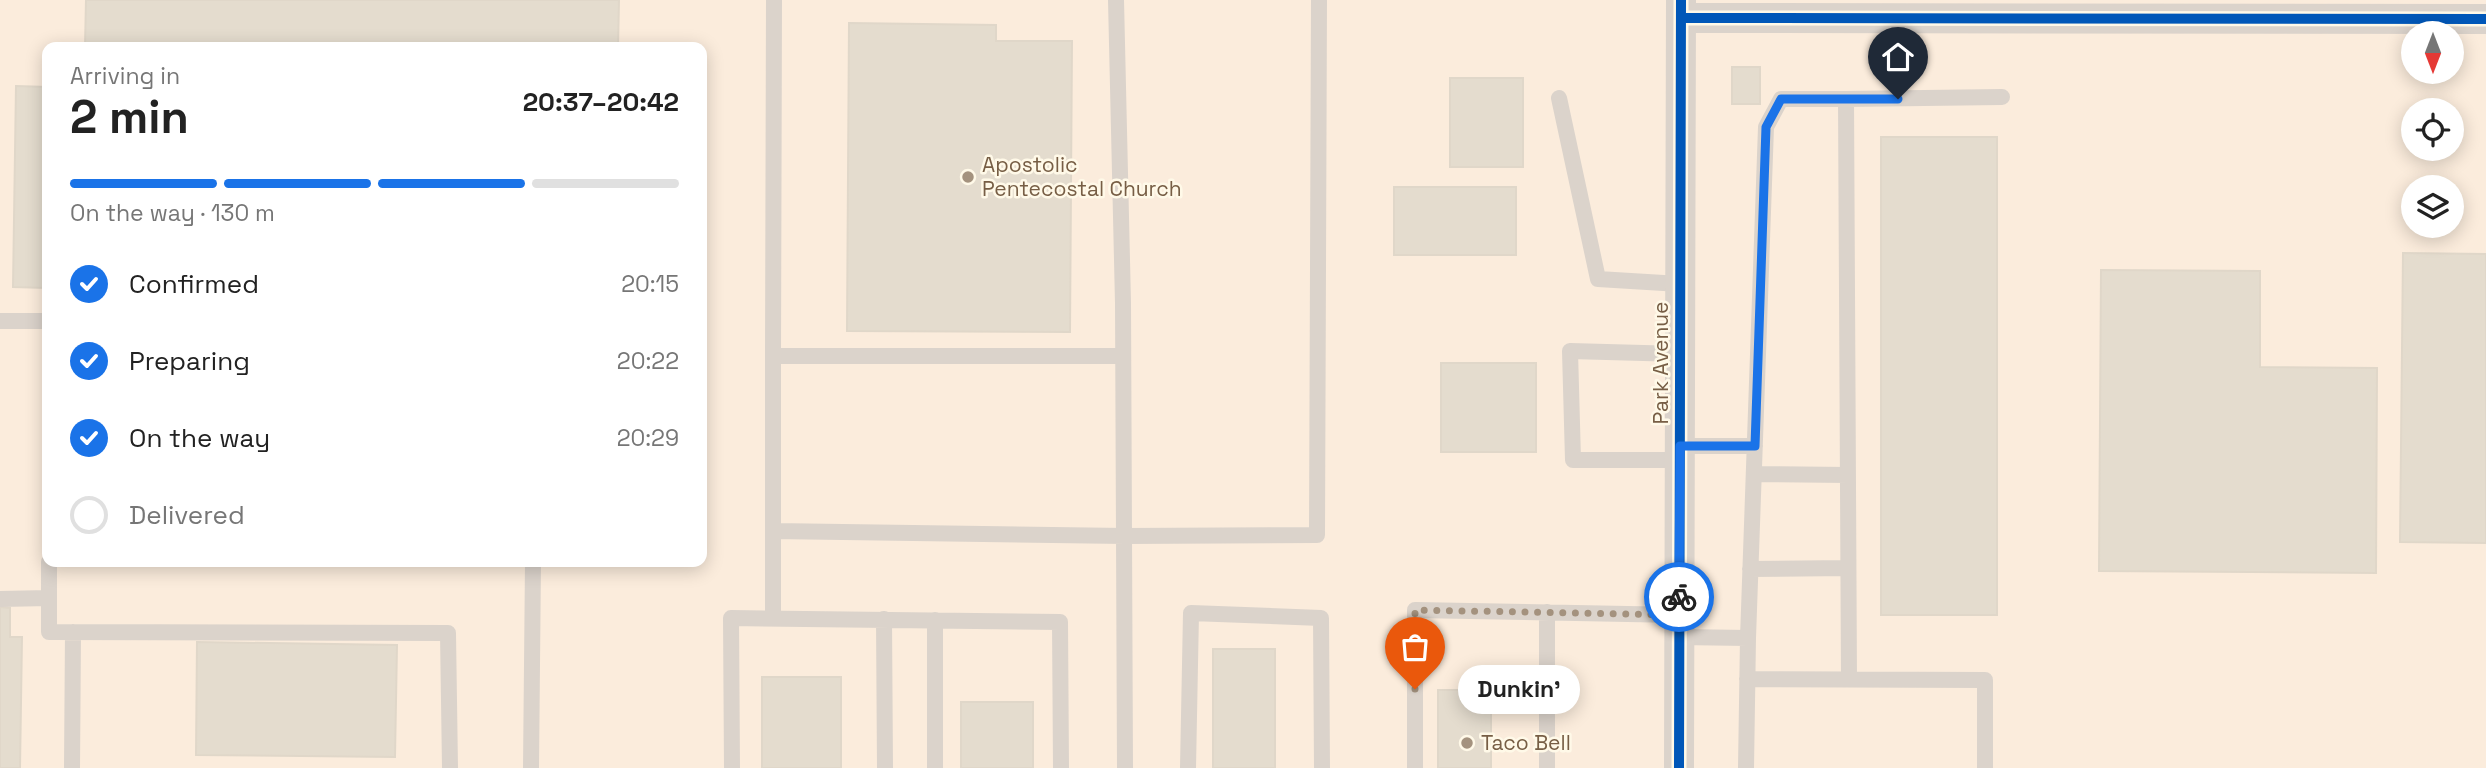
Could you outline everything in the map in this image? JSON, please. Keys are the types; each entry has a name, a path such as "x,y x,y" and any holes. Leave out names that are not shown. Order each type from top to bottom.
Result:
{"street":[{"path":"1681,9 2266,9 2486,19"},
{"name":"Park Avenue","path":"1679,768 1681,9"}],"lane":[{"path":"773,618 774,0"},
{"path":"1116,0 1123,356 1125,768"},
{"path":"773,530 1125,536 1317,535 1319,0"},
{"path":"1746,768 1750,569 1766,127 1781,99 2002,97"},
{"path":"1559,98 1598,279 1680,284"},
{"path":"1846,99 1849,680"},
{"path":"0,321 42,321"},
{"path":"1680,354 1570,352 1573,460 1755,446"},
{"path":"773,356 1123,356"},
{"path":"1754,474 1848,475"},
{"path":"48,567 48,632 448,633 450,768"},
{"path":"531,768 533,567"},
{"path":"1750,569 1848,568"},
{"path":"0,599 48,598"},
{"path":"1415,768 1415,610 1546,612 1679,626 1748,638"},
{"path":"1546,612 1546,768"},
{"path":"1188,768 1191,613 1321,618 1322,768"},
{"path":"732,768 731,618 1060,622 1061,768"},
{"path":"884,620 886,768"},
{"path":"935,620 935,768"},
{"path":"72,768 73,632"},
{"path":"1747,680 1985,680 1985,768"}],"shaded area":[{"path":"0,0 2486,0 2486,768 0,768"}],"building":[{"path":"86,0 619,0 618,42 85,42"},
{"path":"849,23 996,25 996,41 1072,41 1070,332 847,331"},
{"path":"1732,67 1760,67 1760,104 1732,104"},
{"path":"1450,78 1523,78 1523,167 1450,167"},
{"path":"16,86 42,87 42,288 13,287"},
{"path":"1881,137 1997,137 1997,615 1881,615"},
{"path":"1394,187 1516,187 1516,255 1394,255"},
{"path":"2403,253 2486,254 2486,543 2400,542"},
{"path":"2101,270 2260,271 2260,367 2377,368 2376,573 2099,571"},
{"path":"1441,363 1536,363 1536,452 1441,452"},
{"path":"0,607 10,608 10,637 22,637 20,768 0,768"},
{"path":"197,642 397,645 395,757 196,755"},
{"path":"1213,649 1275,649 1275,768 1213,768"},
{"path":"762,677 841,677 841,768 762,768"},
{"path":"1438,690 1491,690 1491,768 1438,768"},
{"path":"961,702 1033,702 1033,768 961,768"}],"cycle path":[{"path":"1679,768 1681,0"},
{"path":"1681,18 2486,19"}],"way so far":[{"path":"1415,689 1415,610 1679,615 1679,597"}],"place":[{"name":"Apostolic Pentecostal Church","path":"968,177"},
{"name":"Dunkin'","path":"1415,689"},
{"name":"Taco Bell","path":"1467,743"}],"route":[{"path":"1679,597 1680,446 1755,446 1766,127 1781,99 1898,99"}]}
